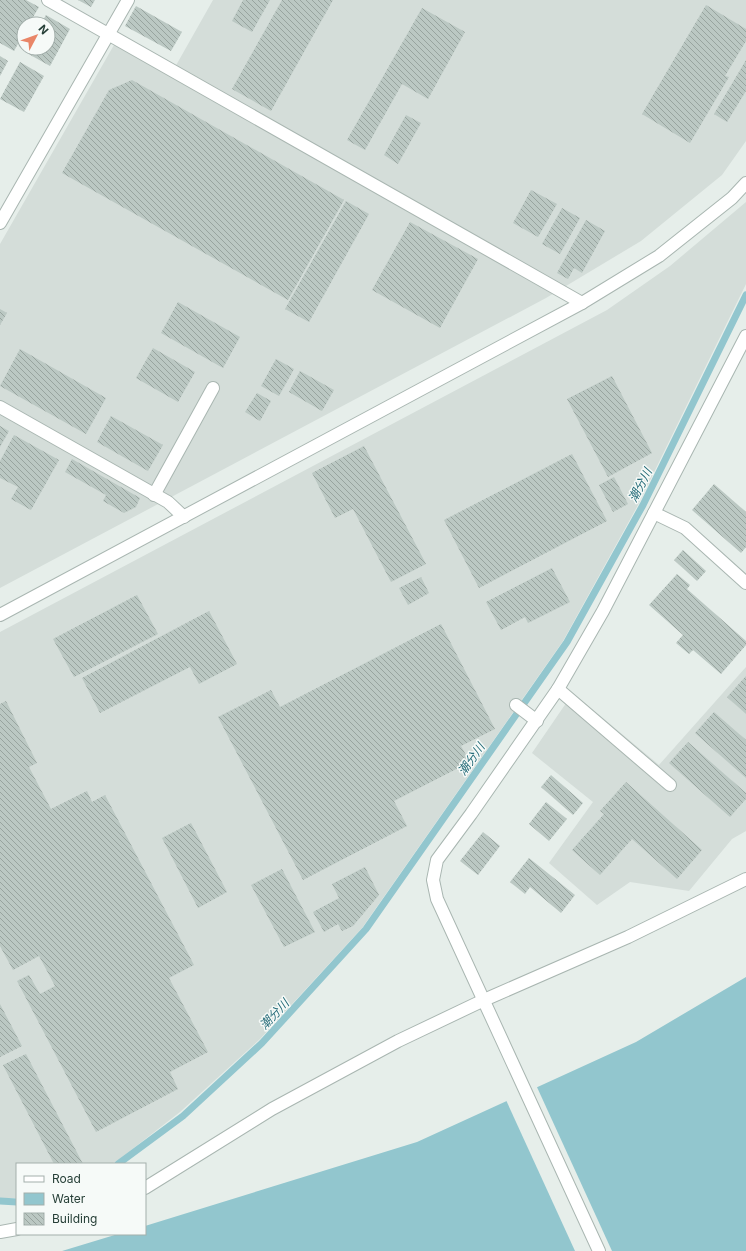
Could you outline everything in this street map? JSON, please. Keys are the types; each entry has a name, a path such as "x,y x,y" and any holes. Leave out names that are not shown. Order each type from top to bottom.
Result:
{"street":[{"path":"48,0 582,303"},
{"path":"0,223 128,0"},
{"path":"0,614 582,303 659,256 732,198 746,183"},
{"path":"599,1251 437,900 433,880 437,860 537,721 558,689 603,611 745,340"},
{"path":"154,495 213,388"},
{"path":"0,407 168,502 184,517"},
{"path":"654,513 685,528 746,584"},
{"path":"558,689 670,785"},
{"path":"520,708 537,721"},
{"path":"146,1187 272,1109 398,1041 484,1000 628,937 746,879"},
{"path":"0,1232 16,1229"}],"shaded area":[{"path":"213,0 746,0 746,141 722,175 641,241 546,298 0,588 0,244 114,45 170,76"},
{"path":"746,202 746,284 638,505 563,641 362,928 260,1039 180,1112 117,1161 113,1163 16,1163 16,1198 0,1198 0,632 607,310 670,266"},
{"path":"746,667 746,831 732,839 689,891 630,882 597,905 549,863 593,802 532,753 573,693 659,765"}],"water":[{"path":"746,977 746,1251 62,1251 115,1235 146,1235 146,1226 417,1142 636,1042"}],"pier":[{"path":"536,1085 612,1251 575,1251 506,1100"}],"building":[{"path":"0,0 26,0 39,7 34,16 16,16 16,47 14,51 0,43"},
{"path":"78,0 95,0 91,7"},
{"path":"243,0 270,0 252,32 232,21"},
{"path":"282,0 333,0 271,111 232,89"},
{"path":"706,5 746,29 746,41 725,76 729,77 690,143 642,114"},
{"path":"136,6 182,32 171,51 125,26"},
{"path":"422,8 465,32 428,99 402,84 365,150 347,140"},
{"path":"56,21 70,29 56,55"},
{"path":"0,56 8,61 0,76"},
{"path":"32,56 55,56 50,66"},
{"path":"746,60 746,91 727,122 714,114"},
{"path":"20,62 44,76 24,112 0,99"},
{"path":"132,80 344,200 288,300 62,173 109,90"},
{"path":"406,115 421,123 398,164 384,155"},
{"path":"531,190 557,204 538,237 513,223"},
{"path":"346,201 369,214 309,322 285,309"},
{"path":"562,208 580,218 560,254 542,244"},
{"path":"586,220 605,231 582,273 574,268 568,279 557,273"},
{"path":"410,222 478,259 440,328 372,290"},
{"path":"178,302 240,337 223,368 161,333"},
{"path":"0,309 7,313 0,325"},
{"path":"153,348 195,372 178,402 136,378"},
{"path":"20,349 106,398 86,434 0,386"},
{"path":"276,359 294,369 279,396 261,386"},
{"path":"300,371 334,390 322,411 289,392"},
{"path":"612,376 652,453 608,477 567,399"},
{"path":"257,393 271,401 260,421 245,412"},
{"path":"111,416 163,445 148,471 97,442"},
{"path":"0,426 9,431 0,447"},
{"path":"14,435 59,460 31,510 11,499 18,487 0,478 0,461"},
{"path":"364,446 426,564 391,582 353,509 335,518 312,473"},
{"path":"572,454 607,521 479,588 444,520"},
{"path":"72,459 140,498 136,507 124,513 103,501 106,495 65,472"},
{"path":"614,477 628,504 613,512 599,485"},
{"path":"714,484 746,512 746,547 741,553 692,510"},
{"path":"683,550 706,571 697,581 674,560"},
{"path":"552,568 570,602 528,623 525,617 501,630 486,602"},
{"path":"677,574 690,585 687,589 746,641 746,645 721,674 693,650 689,654 676,643 683,635 649,605"},
{"path":"421,577 429,593 408,605 399,588"},
{"path":"137,595 158,634 74,677 53,639"},
{"path":"209,611 237,664 199,684 190,667 100,713 82,678"},
{"path":"441,624 495,729 461,746 470,762 394,801 407,826 303,880 218,717 271,690 280,707"},
{"path":"746,676 746,714 727,697"},
{"path":"6,701 37,763 29,767 51,809 87,791 92,802 105,795 194,965 169,978 208,1052 170,1072 178,1089 96,1132 17,981 29,975 40,994 55,986 39,956 13,970 0,946 0,704"},
{"path":"714,712 746,740 746,778 695,733"},
{"path":"688,742 746,793 746,799 730,817 669,763"},
{"path":"551,775 583,803 573,815 541,787"},
{"path":"626,782 702,850 677,879 632,839 600,875 572,850 604,814 600,811"},
{"path":"546,802 567,819 549,841 529,824"},
{"path":"191,823 227,892 198,908 162,838"},
{"path":"483,832 500,846 478,875 460,861"},
{"path":"529,858 575,895 561,913 530,887 525,894 510,882"},
{"path":"365,867 379,895 353,926 342,931 338,924 324,932 313,912 339,898 332,884"},
{"path":"282,869 315,932 284,947 251,885"},
{"path":"0,1004 22,1046 0,1057"},
{"path":"26,1054 82,1163 53,1163 3,1065"}],"waterway":[{"name":"潮分川","path":"119,1163 183,1116 262,1043 366,929 567,642 643,505 746,295"},
{"name":"潮分川","path":"0,1201 16,1202"}]}
